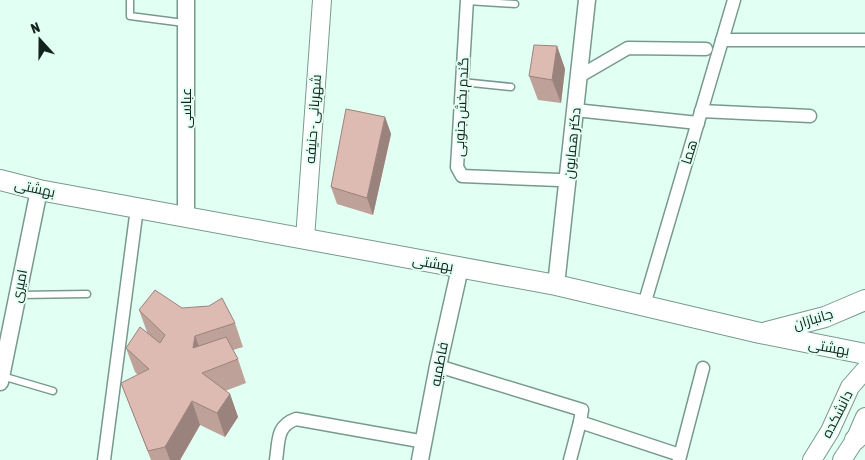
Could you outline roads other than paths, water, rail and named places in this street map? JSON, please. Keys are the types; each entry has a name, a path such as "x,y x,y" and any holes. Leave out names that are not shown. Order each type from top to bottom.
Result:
{"main road":[{"name":"شهربانی - حنیفه","path":"305,239 322,0"},
{"name":"بهشتی","path":"0,180 39,190 556,285 760,333 865,354"},
{"name":"جانبازان","path":"760,333 825,317 865,300"},
{"name":"دانشکده","path":"812,460 830,431 850,388 865,370"},
{"name":"دانشکده","path":"842,460 860,435 865,418"},
{"path":"830,431 844,423 850,425 860,435"}],"street":[{"name":"عباسی","path":"186,0 186,216"},
{"name":"گندم بخش جنوبی","path":"467,0 457,167 462,176 559,180"},
{"name":"دکتر همایون","path":"556,285 587,0"},
{"name":"هما","path":"644,305 734,0"},
{"path":"722,40 865,40"},
{"path":"578,77 628,48 706,49"},
{"path":"575,110 698,123"},
{"path":"702,111 810,116"},
{"name":"امیری","path":"1,379 39,190"},
{"path":"104,460 137,208"},
{"name":"فاطمیه","path":"420,460 425,442 438,366 460,268"},
{"path":"438,366 582,410 570,460"},
{"path":"580,422 680,457 703,368"},
{"path":"276,460 280,430 286,423 296,419 425,442"}],"lane":[{"path":"130,0 130,16 186,24"},
{"path":"467,0 515,4"},
{"path":"462,82 511,87"},
{"path":"18,295 87,294"},
{"path":"1,379 53,390"}]}
